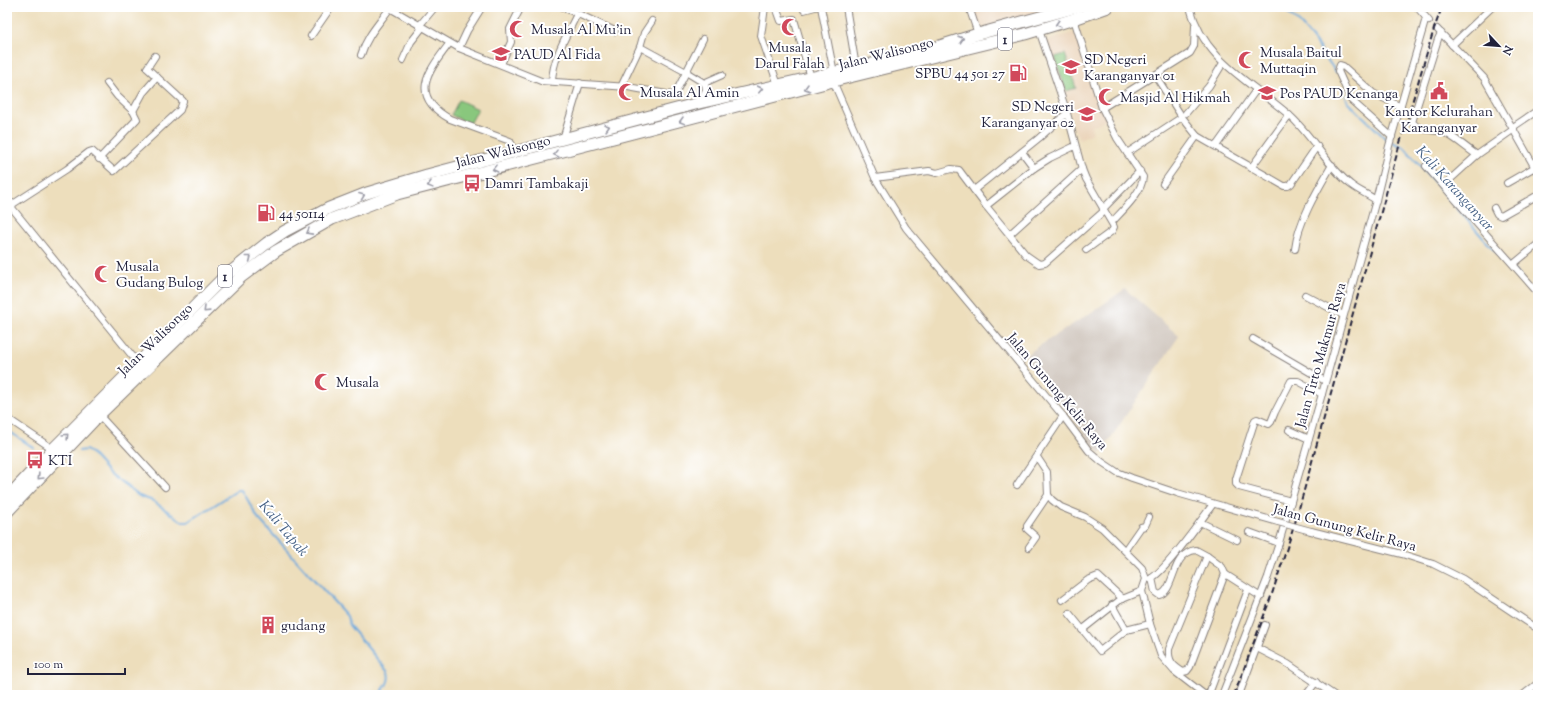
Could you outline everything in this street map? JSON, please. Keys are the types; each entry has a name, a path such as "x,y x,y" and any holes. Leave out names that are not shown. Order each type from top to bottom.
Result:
{"highway":[{"name":"Jalan Walisongo","path":"7,498 53,449 223,278 267,243 285,231 329,208 427,175 515,151 699,103 811,78 834,77 856,67 911,55 978,34 1076,7"},
{"name":"Jalan Walisongo","path":"7,512 99,415 241,277 276,251 332,219 397,194 834,77 1039,30 1074,20 1108,7"}],"street":[{"path":"311,36 331,7"},
{"path":"403,60 411,42 435,7"},
{"path":"459,48 467,31 482,7"},
{"path":"501,64 511,42 510,29 520,7"},
{"path":"563,7 615,30"},
{"path":"765,7 761,36 778,85"},
{"path":"776,7 781,21 794,19 811,78"},
{"path":"804,10 815,7"},
{"name":"Jalan Gunung Kelir Raya","path":"822,7 834,77 875,178 906,228 1063,416 1089,451 1117,472 1139,481 1213,504 1402,554 1433,564 1463,579 1538,629"},
{"path":"846,7 856,67"},
{"path":"969,7 978,34"},
{"path":"1190,7 1195,26 1203,40 1223,63 1289,115 1350,184 1376,200"},
{"name":"Jalan Tirto Makmur Raya","path":"1222,695 1261,597 1279,543 1322,394 1376,200 1391,138 1428,19 1417,7"},
{"path":"1452,45 1492,7"},
{"path":"361,55 367,39 372,31 391,8 449,44 501,64 535,80 621,86 672,95 676,92 704,39"},
{"path":"552,81 557,57 577,14"},
{"path":"1074,20 1102,108 1117,138 1144,177 1143,183 1137,193 1112,222"},
{"path":"621,86 640,47 644,33 652,21"},
{"path":"1102,108 1190,53 1194,46 1195,26"},
{"path":"1039,30 1067,113 1082,169 1114,228 1086,250"},
{"path":"1477,155 1445,133 1424,130 1414,125 1412,121 1438,39 1439,31 1484,78 1536,170 1507,184"},
{"path":"449,44 439,57 426,80 425,90 430,104 450,119 510,141 515,151"},
{"path":"640,47 705,83"},
{"path":"138,363 10,209 13,204 89,152 92,151 114,171 180,110 184,101 147,68 155,56"},
{"path":"1127,153 1184,115 1209,86 1223,63"},
{"path":"1391,138 1351,100 1338,71 1340,65 1373,93 1401,107"},
{"path":"705,83 722,75"},
{"path":"1155,75 1184,115 1197,136 1284,186 1291,184 1317,146"},
{"path":"133,111 143,93 157,77"},
{"path":"100,159 137,119 133,111 117,96 107,83"},
{"path":"564,139 580,83"},
{"path":"699,103 706,90 705,83"},
{"path":"1216,146 1256,90"},
{"path":"1444,185 1477,155 1538,110"},
{"path":"974,190 1022,152 1067,113"},
{"path":"1251,168 1289,115"},
{"path":"1164,184 1178,166 1197,136"},
{"path":"986,206 1034,168 1050,158 1075,146"},
{"path":"1022,152 1034,168"},
{"path":"1295,249 1304,218 1332,165"},
{"path":"1426,166 1538,293"},
{"path":"875,178 929,171 937,173 955,168 959,170 1026,255 1037,263 1041,264 1045,263 1104,210 1140,171"},
{"path":"1010,234 1082,169"},
{"path":"1494,208 1497,214 1501,216 1538,195"},
{"path":"1516,262 1538,244"},
{"path":"1305,295 1343,315"},
{"path":"1254,338 1325,381"},
{"path":"1291,501 1239,487 1236,484 1236,479 1255,420 1257,419 1267,424 1270,423 1291,382 1298,381 1322,394"},
{"path":"99,415 165,487"},
{"path":"1017,485 1063,416"},
{"path":"7,418 53,449"},
{"path":"1289,430 1308,439"},
{"path":"1029,547 1036,537 1027,529 1027,526 1048,495 1047,472 1037,457"},
{"path":"1048,495 1061,507 1085,517 1102,528 1142,568 1149,578 1155,592 1159,595 1163,594 1167,589 1177,563 1181,558 1189,552 1196,550 1222,567 1225,574 1261,597"},
{"path":"1082,630 1112,605 1142,591 1149,578 1160,572 1213,504"},
{"path":"1125,550 1141,527 1145,526 1149,517"},
{"path":"1200,522 1237,540"},
{"path":"1249,532 1279,543"},
{"path":"1207,556 1168,649 1169,659 1183,672 1187,671 1190,666 1225,574"},
{"path":"1062,600 1088,580 1098,576 1123,599"},
{"path":"1142,591 1150,624 1161,656 1165,663 1204,693 1248,590"},
{"path":"1112,605 1126,630"},
{"path":"1069,613 1098,649 1102,650 1126,630 1150,624"},
{"path":"1239,695 1265,625"},
{"path":"1257,648 1288,664 1334,695"},
{"path":"1306,695 1316,682"},
{"path":"1523,695 1538,683"}],"shaded area":[{"path":"982,7 1043,7 1044,12 978,29 973,10"},
{"name":"SD Negeri Karanganyar 01","path":"1075,32 1107,119 1091,127 1093,133 1079,139 1074,128 1069,103 1046,41"},
{"path":"1125,289 1179,336 1100,454 1024,356"}],"green space":[{"path":"1065,54 1076,88 1066,91 1055,57"},
{"path":"459,100 478,109 470,124 451,115"}],"waterway":[{"name":"Kali Karanganyar","path":"1279,7 1304,28 1336,72"},
{"name":"Kali Karanganyar","path":"1345,94 1348,102 1387,140 1404,147 1484,239 1520,277"},
{"name":"Kali Tapak","path":"7,430 34,448"},
{"name":"Kali Tapak","path":"79,451 86,450 91,453 108,472 139,496 153,501 183,522 188,522 238,490 242,490 258,518 347,616 349,625 388,672 388,682 379,695"}],"railway":[{"path":"1234,695 1272,594 1295,523 1400,143 1442,7"}],"place":[{"name":"Musala Darul Falah","path":"790,27"},
{"name":"Musala Al Mu'in","path":"518,29"},
{"name":"PAUD Al Fida","path":"501,54"},
{"name":"Musala Baitul Muttaqin","path":"1247,60"},
{"name":"SD Negeri Karanganyar 01","path":"1071,67"},
{"name":"SPBU 44 501 27","path":"1018,73"},
{"name":"Kantor Kelurahan Karanganyar","path":"1439,91"},
{"name":"Musala Al Amin","path":"627,92"},
{"name":"Pos PAUD Kenanga","path":"1267,93"},
{"name":"Masjid Al Hikmah","path":"1107,97"},
{"name":"SD Negeri Karanganyar 02","path":"1087,114"},
{"name":"Damri Tambakaji","path":"472,183"},
{"name":"44 50114","path":"266,213"},
{"name":"Musala Gudang Bulog","path":"103,274"},
{"name":"Musala","path":"323,382"},
{"name":"KTI","path":"35,460"},
{"name":"gudang","path":"268,625"}]}
